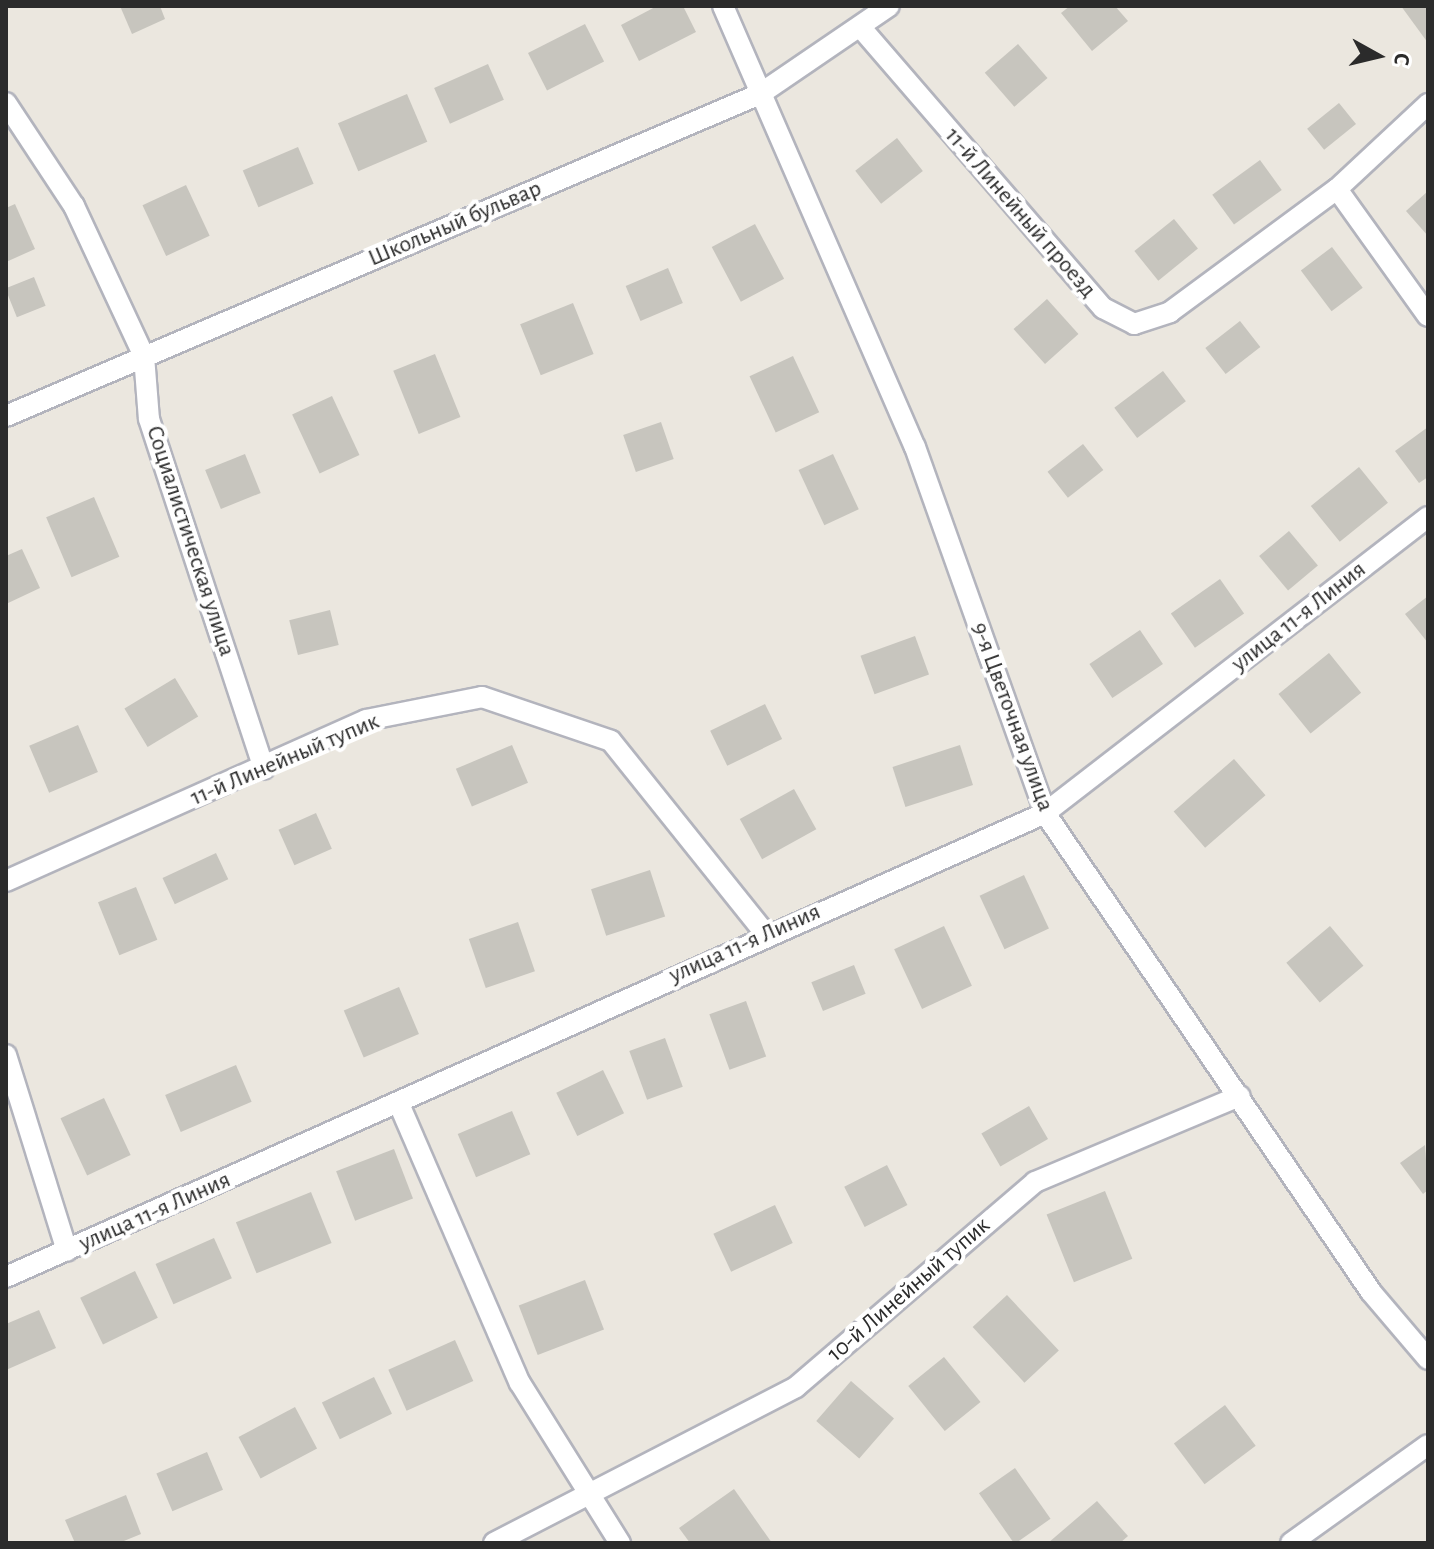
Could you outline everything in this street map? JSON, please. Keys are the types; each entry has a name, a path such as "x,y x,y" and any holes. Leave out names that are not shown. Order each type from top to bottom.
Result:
{"lane":[{"name":"9-я Цветочная улица","path":"723,6 915,447 1045,813 1371,1292 1428,1359"},
{"name":"Школьный бульвар","path":"6,416 760,94 862,29 889,6"},
{"name":"11-й Линейный проезд","path":"862,29 1103,308 1134,324 1170,312 1337,189 1428,104"},
{"name":"Социалистическая улица","path":"6,103 74,206 144,356 149,419 264,769"},
{"path":"1337,189 1428,316"},
{"name":"улица 11-я Линия","path":"6,1277 399,1104 765,933 1045,813 1428,517"},
{"name":"11-й Линейный тупик","path":"6,881 264,769 366,720 482,697 611,741 765,933"},
{"path":"6,1055 67,1251"},
{"name":"10-й Линейный тупик","path":"494,1543 586,1500 796,1387 1035,1182 1240,1096"},
{"path":"399,1104 520,1383 586,1500 620,1543"},
{"path":"1291,1543 1428,1445"}],"building":[{"path":"120,6 160,6 165,19 132,34"},
{"path":"657,6 683,6 696,32 639,61 621,25"},
{"path":"1070,6 1115,6 1128,21 1092,51 1061,13"},
{"path":"1401,6 1428,6 1428,43"},
{"path":"585,24 604,61 547,90 528,53"},
{"path":"1018,44 1048,78 1014,107 985,73"},
{"path":"488,64 504,100 450,124 434,88"},
{"path":"407,94 427,142 358,171 338,123"},
{"path":"1339,103 1356,124 1324,150 1307,129"},
{"path":"897,138 923,171 881,204 855,171"},
{"path":"298,147 314,184 258,207 243,170"},
{"path":"1260,160 1282,190 1234,225 1212,195"},
{"path":"186,185 210,236 166,256 142,205"},
{"path":"1428,191 1428,236 1406,211"},
{"path":"15,204 35,249 6,262 6,208"},
{"path":"1174,219 1198,249 1158,281 1134,251"},
{"path":"755,224 784,279 741,302 712,247"},
{"path":"1332,247 1363,288 1332,311 1301,270"},
{"path":"668,268 683,303 641,321 626,286"},
{"path":"34,277 46,306 17,317 6,288"},
{"path":"1047,299 1078,334 1045,364 1014,329"},
{"path":"573,303 594,354 541,375 520,324"},
{"path":"1240,321 1260,347 1226,374 1205,348"},
{"path":"435,354 460,417 419,434 393,371"},
{"path":"793,356 819,412 776,432 749,376"},
{"path":"1163,371 1186,401 1137,438 1114,408"},
{"path":"332,396 359,455 320,474 292,415"},
{"path":"661,422 674,459 636,472 623,435"},
{"path":"1428,427 1428,477 1419,483 1395,451"},
{"path":"1083,444 1103,470 1068,498 1048,472"},
{"path":"245,454 261,493 221,509 205,470"},
{"path":"833,454 859,509 824,525 799,470"},
{"path":"1359,467 1388,503 1340,542 1311,506"},
{"path":"94,497 119,557 72,577 46,517"},
{"path":"1289,531 1318,565 1288,591 1259,556"},
{"path":"22,549 40,588 6,604 6,556"},
{"path":"1220,579 1244,613 1195,648 1171,613"},
{"path":"1428,596 1428,643 1405,614"},
{"path":"330,610 339,645 298,655 289,620"},
{"path":"1140,630 1163,664 1112,698 1089,664"},
{"path":"915,636 929,675 875,694 860,656"},
{"path":"1329,653 1361,693 1311,734 1278,694"},
{"path":"175,678 198,717 148,747 124,708"},
{"path":"765,704 782,739 727,766 710,731"},
{"path":"78,725 98,772 49,793 29,746"},
{"path":"512,745 528,783 472,807 456,769"},
{"path":"960,745 973,785 905,807 892,767"},
{"path":"1234,759 1265,795 1205,848 1174,811"},
{"path":"794,789 816,829 762,859 740,819"},
{"path":"316,813 332,849 294,865 279,830"},
{"path":"216,853 228,879 175,904 163,878"},
{"path":"650,870 665,917 606,936 591,889"},
{"path":"1024,875 1049,928 1005,949 980,896"},
{"path":"136,887 157,940 119,955 98,902"},
{"path":"518,922 535,971 486,988 469,939"},
{"path":"944,926 972,986 922,1009 894,949"},
{"path":"1330,926 1363,966 1320,1002 1286,963"},
{"path":"854,965 866,994 823,1011 811,982"},
{"path":"399,987 419,1034 364,1057 344,1010"},
{"path":"746,1001 766,1056 730,1070 709,1014"},
{"path":"665,1038 683,1087 647,1100 629,1051"},
{"path":"236,1065 252,1102 181,1132 165,1095"},
{"path":"603,1070 624,1113 577,1136 556,1093"},
{"path":"104,1098 131,1155 87,1175 60,1118"},
{"path":"1029,1106 1048,1139 1000,1166 981,1134"},
{"path":"512,1111 530,1154 476,1177 458,1134"},
{"path":"1425,1145 1428,1190 1423,1194 1400,1163"},
{"path":"394,1149 413,1198 355,1221 336,1171"},
{"path":"887,1165 907,1205 865,1227 844,1187"},
{"path":"1105,1191 1132,1259 1074,1282 1047,1215"},
{"path":"311,1192 332,1243 257,1273 236,1222"},
{"path":"775,1205 793,1243 731,1272 713,1234"},
{"path":"214,1238 232,1278 173,1304 156,1264"},
{"path":"135,1271 158,1318 103,1344 80,1298"},
{"path":"585,1280 604,1329 538,1355 519,1305"},
{"path":"1007,1295 1059,1351 1024,1383 973,1327"},
{"path":"39,1310 56,1348 6,1370 6,1324"},
{"path":"455,1340 473,1381 407,1411 388,1370"},
{"path":"944,1357 981,1402 945,1431 908,1386"},
{"path":"374,1377 392,1414 340,1439 322,1402"},
{"path":"851,1381 894,1418 859,1458 816,1421"},
{"path":"1225,1405 1256,1446 1205,1484 1174,1444"},
{"path":"295,1407 317,1448 261,1479 238,1437"},
{"path":"207,1452 223,1490 172,1511 156,1473"},
{"path":"1015,1468 1051,1519 1014,1543 979,1493"},
{"path":"734,1489 772,1543 690,1543 679,1528"},
{"path":"126,1495 141,1534 119,1543 75,1543 65,1520"},
{"path":"1097,1501 1128,1536 1120,1543 1048,1543"}]}
